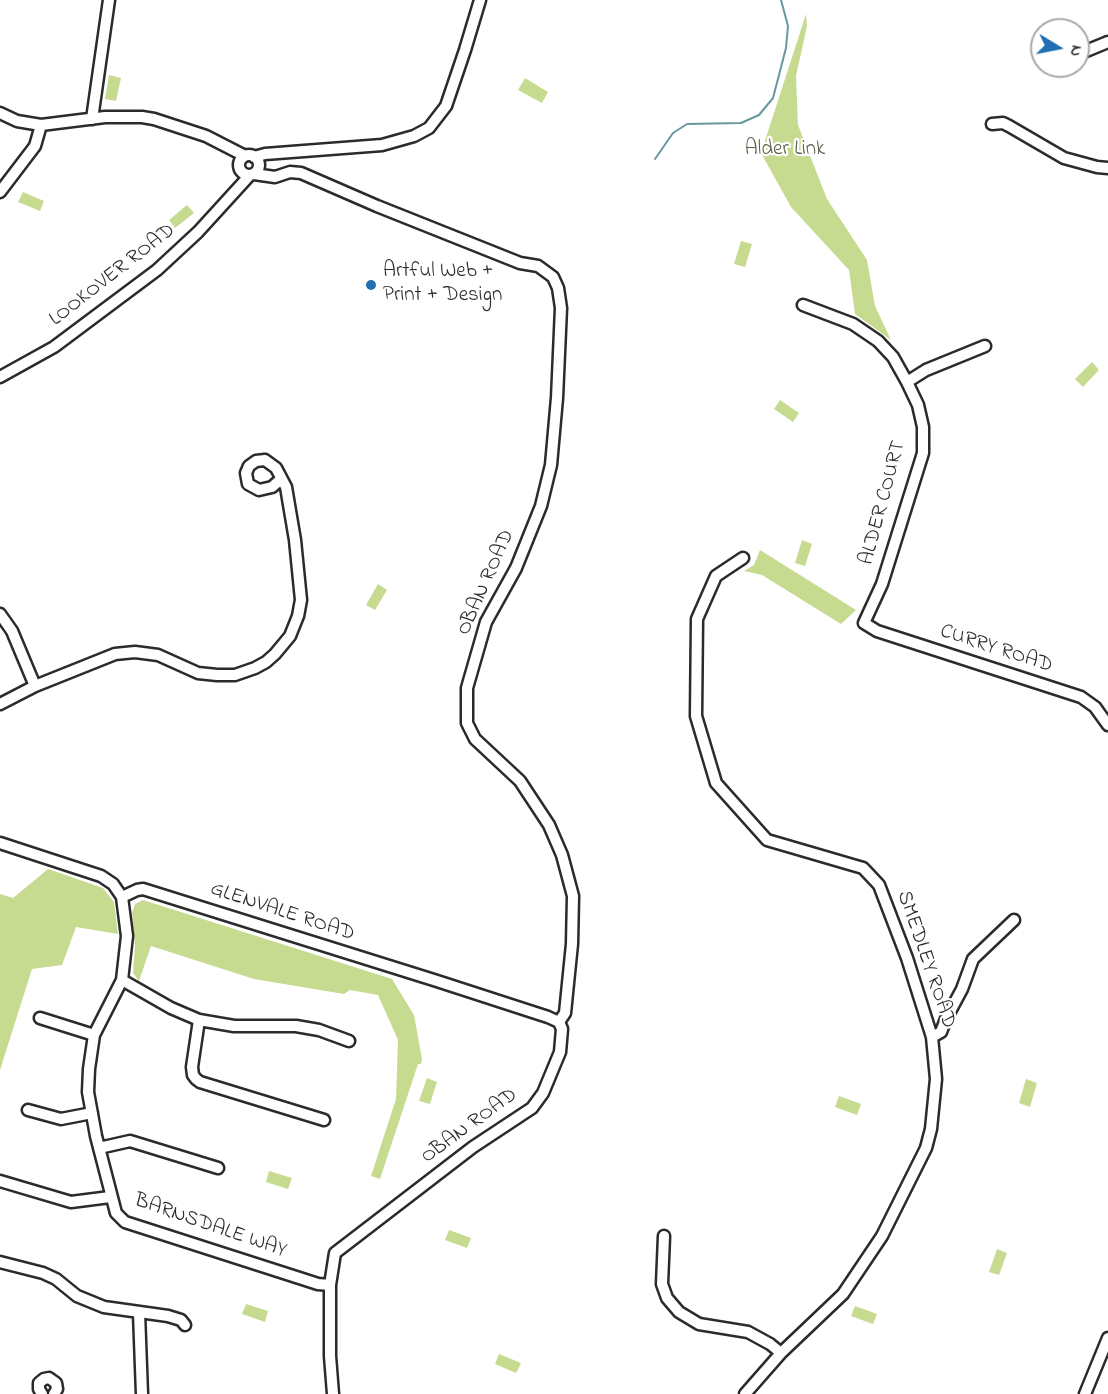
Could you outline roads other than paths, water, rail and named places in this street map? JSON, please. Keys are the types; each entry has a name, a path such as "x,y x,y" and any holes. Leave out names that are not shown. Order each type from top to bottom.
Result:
{"street":[{"path":"0,113 17,121 38,125 92,119 109,0"},
{"path":"250,166 265,154 382,145 414,136 429,128 446,106 480,0"},
{"path":"1090,49 1108,42"},
{"name":"OBAN ROAD","path":"92,119 141,117 206,136 270,177 301,173 377,207 520,263 538,266 553,277 558,288 561,339 551,465 541,506 516,568 486,622 467,688 467,723 475,740 520,781 549,825 562,855 573,896 565,1013 559,1022 562,1029 560,1052 543,1093 532,1108 473,1147 339,1248 333,1259 330,1285 330,1356 333,1394"},
{"path":"992,124 1003,123 1064,158 1102,168"},
{"path":"0,192 37,141 38,125"},
{"name":"LOOKOVER ROAD","path":"0,377 54,347 151,274 198,232 237,189 250,166"},
{"name":"ALDER COURT","path":"803,305 853,324 871,335 893,357 918,405 923,427 922,453 882,584 864,623"},
{"path":"907,382 926,370 985,346"},
{"path":"0,704 36,686 115,654 135,652 158,655 198,673 235,675 255,668 275,654 290,636 298,616 301,600 288,494 280,480"},
{"name":"SMEDLEY ROAD","path":"743,558 716,576 698,619 696,716 716,783 767,840 863,868 879,885 907,958 932,1037 936,1079 931,1129 926,1148 882,1236 843,1294 781,1353 745,1394"},
{"path":"0,614 12,630 36,686"},
{"name":"CURRY ROAD","path":"864,623 877,631 1081,698 1095,707 1108,725"},
{"path":"0,843 101,876 113,884 122,897"},
{"name":"GLENVALE ROAD","path":"122,897 143,889 437,981 559,1022"},
{"name":"BARNSDALE WAY","path":"122,897 127,936 122,980 94,1035 88,1092 110,1197 116,1213 125,1222 318,1284 330,1285"},
{"path":"932,1037 941,1032 962,989 973,959 1014,920"},
{"path":"122,980 171,1008 199,1020 234,1026 296,1026 319,1030 350,1041"},
{"path":"38,1017 94,1035"},
{"path":"199,1020 192,1067 196,1079 324,1120"},
{"path":"26,1110 61,1119 92,1113"},
{"path":"99,1148 130,1141 218,1168"},
{"path":"0,1181 71,1202 110,1197"},
{"path":"664,1236 662,1284 667,1298 679,1312 699,1324 748,1332 765,1340 781,1353"},
{"path":"0,1262 43,1273 56,1279 77,1296 104,1307 168,1316 181,1320 185,1325"},
{"path":"139,1313 142,1394"},
{"path":"1085,1394 1108,1338"},
{"path":"42,1394 39,1383 47,1378 52,1378 56,1383 58,1393"}],"waterway":[{"path":"655,159 673,133 687,124 741,123 759,115 773,98 786,48 788,26 781,0"}],"place":[{"name":"Artful Web + Print + Design","path":"371,285"}],"park label":[{"name":"Alder Link","path":"785,151"}]}
